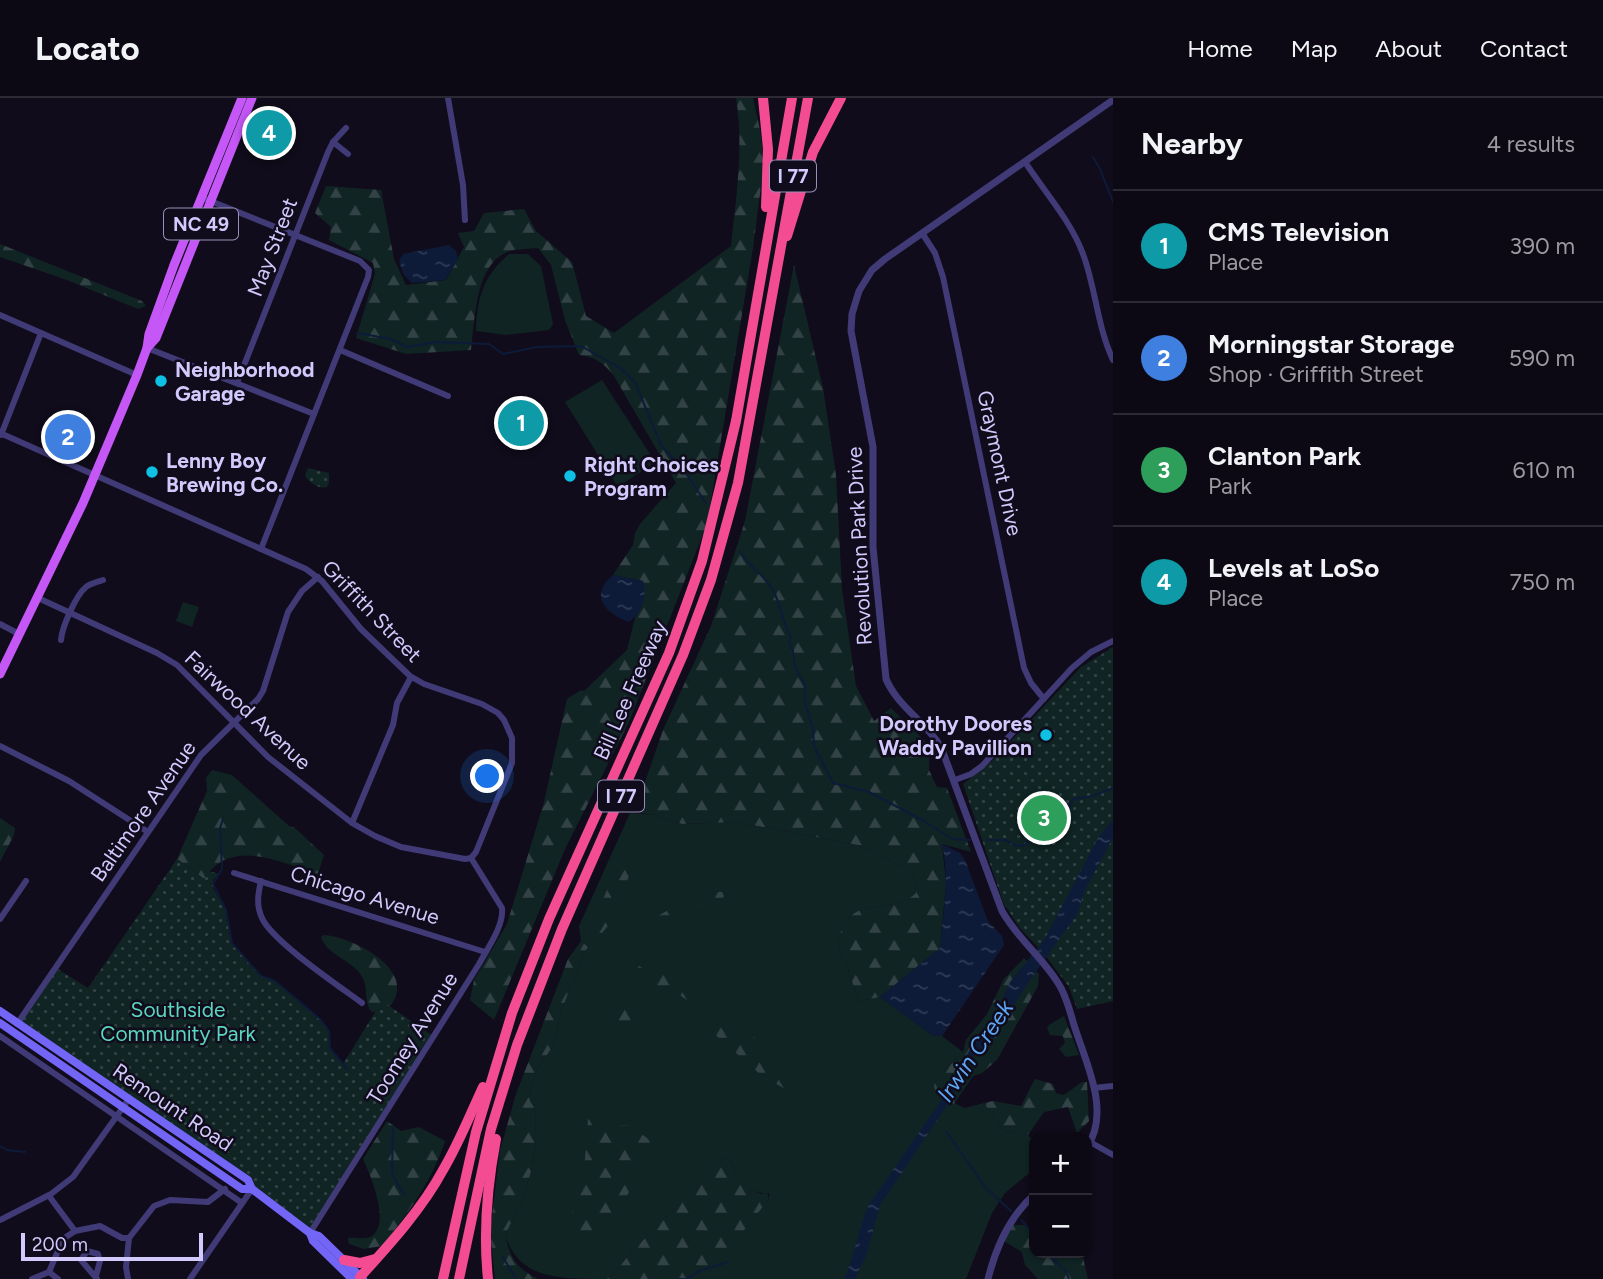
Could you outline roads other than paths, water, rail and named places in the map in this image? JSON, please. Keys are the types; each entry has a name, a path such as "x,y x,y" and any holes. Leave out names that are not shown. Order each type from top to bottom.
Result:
{"highway":[{"path":"759,286 768,178 768,135 763,98"},
{"name":"Bill Lee Freeway","path":"443,1279 475,1132 540,940 669,653 692,594 725,472 792,98"},
{"name":"Bill Lee Freeway","path":"458,1279 491,1129 517,1045 562,929 683,655 711,580 738,483 808,98"},
{"path":"779,255 793,222 797,199 813,152 841,98"},
{"path":"358,1279 410,1218 443,1172 503,1043"},
{"path":"488,1279 485,1226 489,1177 517,1045"},
{"path":"344,1260 363,1263 377,1258"}],"main road":[{"name":"NC 49","path":"207,199 242,98"},
{"name":"NC 49","path":"0,674 95,475 137,375 157,311 252,98"},
{"name":"Remount Road","path":"0,1011 248,1180 251,1189 310,1233 319,1236 344,1260 358,1279"},
{"name":"Remount Road","path":"0,1023 243,1189 251,1189"},
{"name":"Remount Road","path":"310,1233 313,1241 358,1279"}],"street":[{"path":"448,98 463,185 465,220"},
{"path":"1110,102 1113,113"},
{"name":"Revolution Park Drive","path":"1092,1134 1096,1124 1094,1088 1064,995 1046,967 1017,934 1002,911 955,780 937,741 896,698 886,680 874,559 873,447 852,344 852,314 859,291 872,270 885,258 1110,102"},
{"name":"May Street","path":"237,383 334,142 346,128"},
{"path":"334,142 348,154"},
{"path":"1025,162 1078,243 1086,263 1102,332 1113,360"},
{"path":"207,199 359,260 366,266 368,277 261,549"},
{"name":"Graymont Drive","path":"922,233 935,253 943,277 1024,668 1031,683 1044,699"},
{"path":"0,314 137,375"},
{"path":"0,435 41,333"},
{"path":"147,348 314,414"},
{"path":"340,350 448,397"},
{"name":"Griffith Street","path":"0,435 306,569 318,577 361,629 411,677 491,708 504,720 511,734 513,748 510,767 476,852 471,858"},
{"path":"864,560 874,559"},
{"name":"Baltimore Avenue","path":"12,1032 201,755 256,702 263,691 288,612 295,599 318,577"},
{"path":"61,640 65,622 84,589 100,581 102,590"},
{"name":"Fairwood Avenue","path":"38,598 157,653 177,665 268,757 352,823 401,847 471,858"},
{"path":"0,624 19,634"},
{"path":"955,780 982,766 1085,657 1113,641"},
{"path":"352,823 393,725 397,704 411,677"},
{"path":"0,746 69,781 148,832"},
{"name":"Toomey Avenue","path":"310,1233 485,952 503,913 471,858"},
{"name":"Chicago Avenue","path":"234,873 485,952"},
{"path":"0,919 26,881"},
{"path":"261,881 257,897 258,908 268,929 362,1003"},
{"path":"0,1036 242,1203"},
{"path":"1094,1088 1113,1086"},
{"path":"1,1218 49,1196 63,1186 81,1167 129,1099"},
{"path":"1092,1146 1113,1155"},
{"path":"128,1279 128,1238 150,1211 159,1204 178,1200 204,1204 225,1189"},
{"path":"190,1279 251,1189"},
{"path":"49,1196 75,1231"},
{"path":"988,1279 1004,1233 1029,1200"},
{"path":"32,1279 49,1272 63,1239 75,1231 100,1226 122,1238 128,1238"},
{"path":"49,1272 58,1279"}],"water":[{"path":"449,245 456,251 458,260 445,280 412,283 404,275 399,261 403,254"},
{"path":"613,575 643,581 645,592 642,604 629,622 613,614 603,603 602,590"},
{"name":"Irwin Creek","path":"1113,820 1113,838 1084,892 1078,913 1026,986 993,1039 973,1057 944,1110 880,1205 866,1256 855,1279 844,1279 868,1206 938,1105 973,1044 997,1012 1010,982 1044,940 1099,836"},
{"path":"942,844 960,853 965,860 988,921 1002,936 1004,945 942,1036 933,1036 880,997 940,948 946,882"}],"waterway":[{"path":"1093,157 1113,202"},
{"path":"357,333 391,339 407,347 436,342 489,344 503,354 537,347 581,346 620,368 635,382 661,445 685,472 706,503"},
{"path":"740,552 770,585 776,596 791,637 789,643 795,667 805,686 805,703 813,729 814,746 833,783 869,792 952,839 970,840"},
{"path":"987,840 1005,840 1017,846 1025,845 1038,825 1063,822 1073,799 1093,796 1113,788"},
{"path":"223,819 220,828 222,869 213,884 226,910 232,943 261,976 275,981 320,1019 329,1031 330,1048 348,1070"},
{"path":"393,1128 392,1174 404,1195"},
{"path":"946,1131 985,1187 1011,1211"},
{"path":"0,1146 7,1150 25,1152"},
{"path":"1021,1220 1029,1229"},
{"path":"503,1257 516,1279"},
{"path":"1052,1258 1066,1271 1069,1279"},
{"path":"679,1279 687,1279 699,1271 728,1262"}],"place":[{"name":"Levels at LoSo","path":"269,133"},
{"name":"Neighborhood Garage","path":"161,381"},
{"name":"CMS Television","path":"521,423"},
{"name":"Morningstar Storage","path":"68,437"},
{"name":"Lenny Boy Brewing Co.","path":"152,472"},
{"name":"Right Choices Program","path":"570,476"},
{"name":"Dorothy Doores Waddy Pavillion","path":"1046,735"},
{"name":"Clanton Park","path":"1044,818"}],"park label":[{"name":"Southside Community Park","path":"178,1021"}]}
